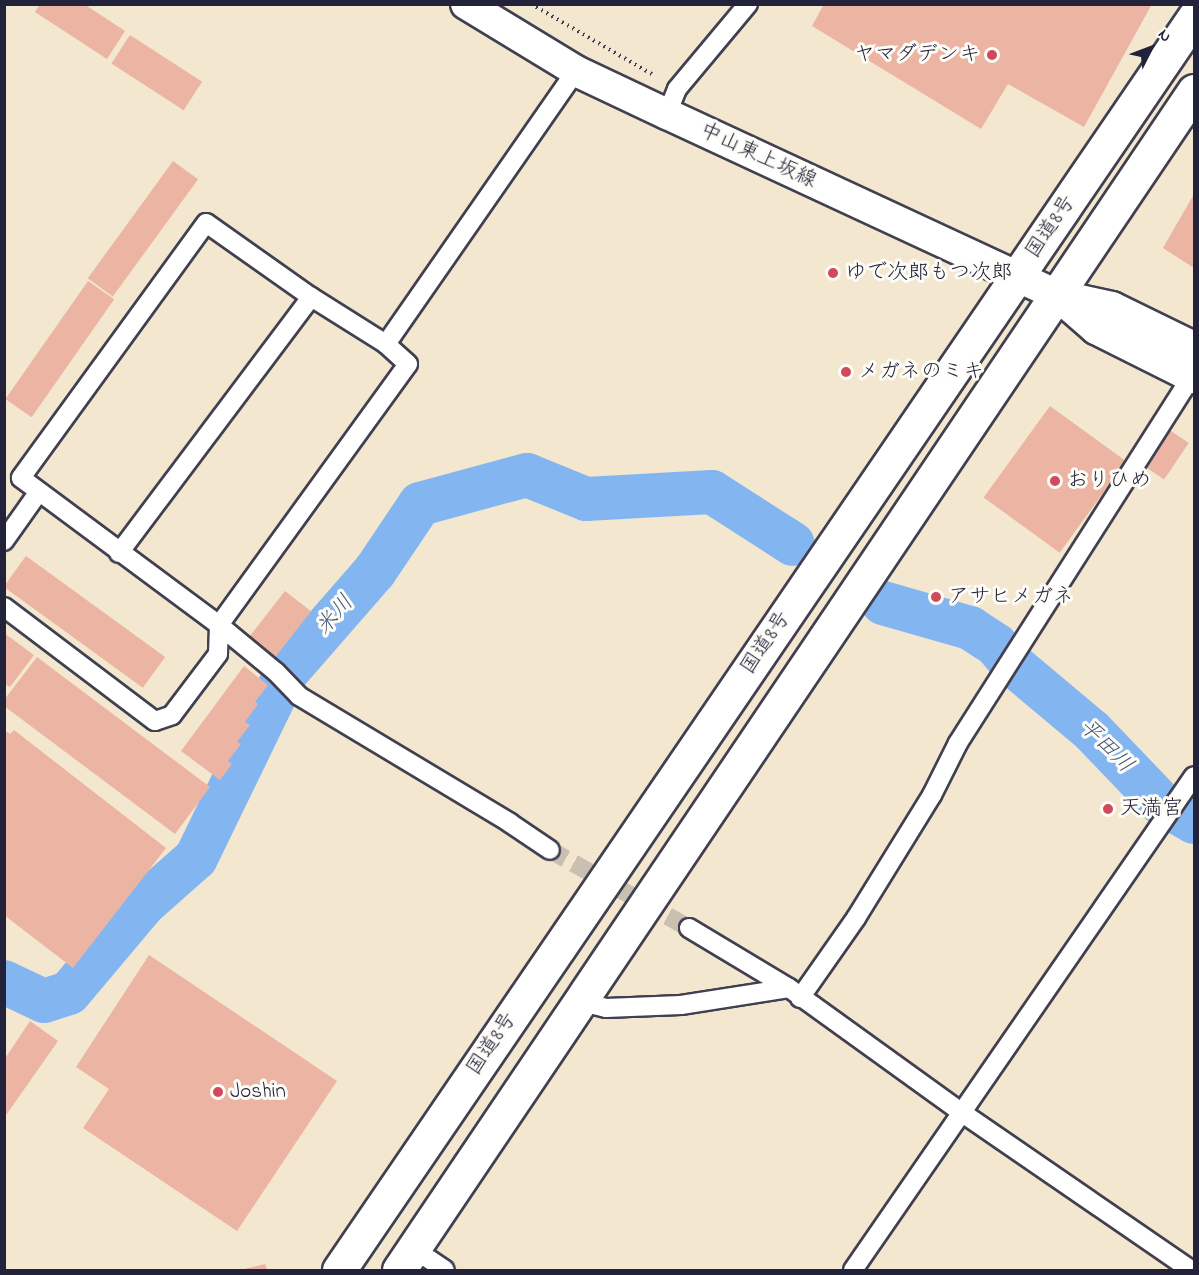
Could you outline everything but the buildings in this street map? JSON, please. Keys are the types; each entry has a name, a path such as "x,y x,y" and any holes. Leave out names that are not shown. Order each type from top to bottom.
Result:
{"highway":[{"name":"国道8号","path":"339,1270 1194,17"},
{"name":"国道8号","path":"406,1260 578,1001 1194,91"}],"main road":[{"name":"中山東上坂線","path":"466,4 576,71 672,101 1057,295 1112,307 1194,347"},
{"name":"中山東上坂線","path":"1057,295 1096,329 1194,376"}],"street":[{"path":"672,101 748,4"},
{"path":"386,344 576,71"},
{"path":"4,607 155,721 172,715 218,654 219,625 408,364 386,344 311,297 206,224 21,478 38,493 219,625 282,678 299,696 510,823 550,850"},
{"path":"119,553 311,297"},
{"path":"578,1001 606,1008 681,1005 794,993 856,918 932,795 958,743 1194,376"},
{"path":"4,541 38,493"},
{"path":"854,1270 1194,776"},
{"path":"689,928 794,993 961,1112 1191,1270"},
{"path":"406,1260 445,1270"}],"path":[{"path":"531,4 672,101"}],"waterway":[{"name":"米川","path":"4,982 44,1001 69,993 144,904 196,858 286,673 375,571 420,504 527,475 586,499 712,492 793,544"},
{"name":"平田川","path":"883,603 970,628 996,645 1006,657"},
{"name":"平田川","path":"1017,668 1092,731 1161,803 1194,822"}],"tunnel":[{"path":"550,850 689,928"}],"place":[{"name":"ヤマダデンキ","path":"992,55"},
{"name":"ゆで次郎もつ次郎","path":"833,273"},
{"name":"メガネのミキ","path":"846,372"},
{"name":"おりひめ","path":"1055,481"},
{"name":"アサヒメガネ","path":"936,597"},
{"name":"天満宮","path":"1108,809"},
{"name":"Joshin","path":"218,1092"}]}
